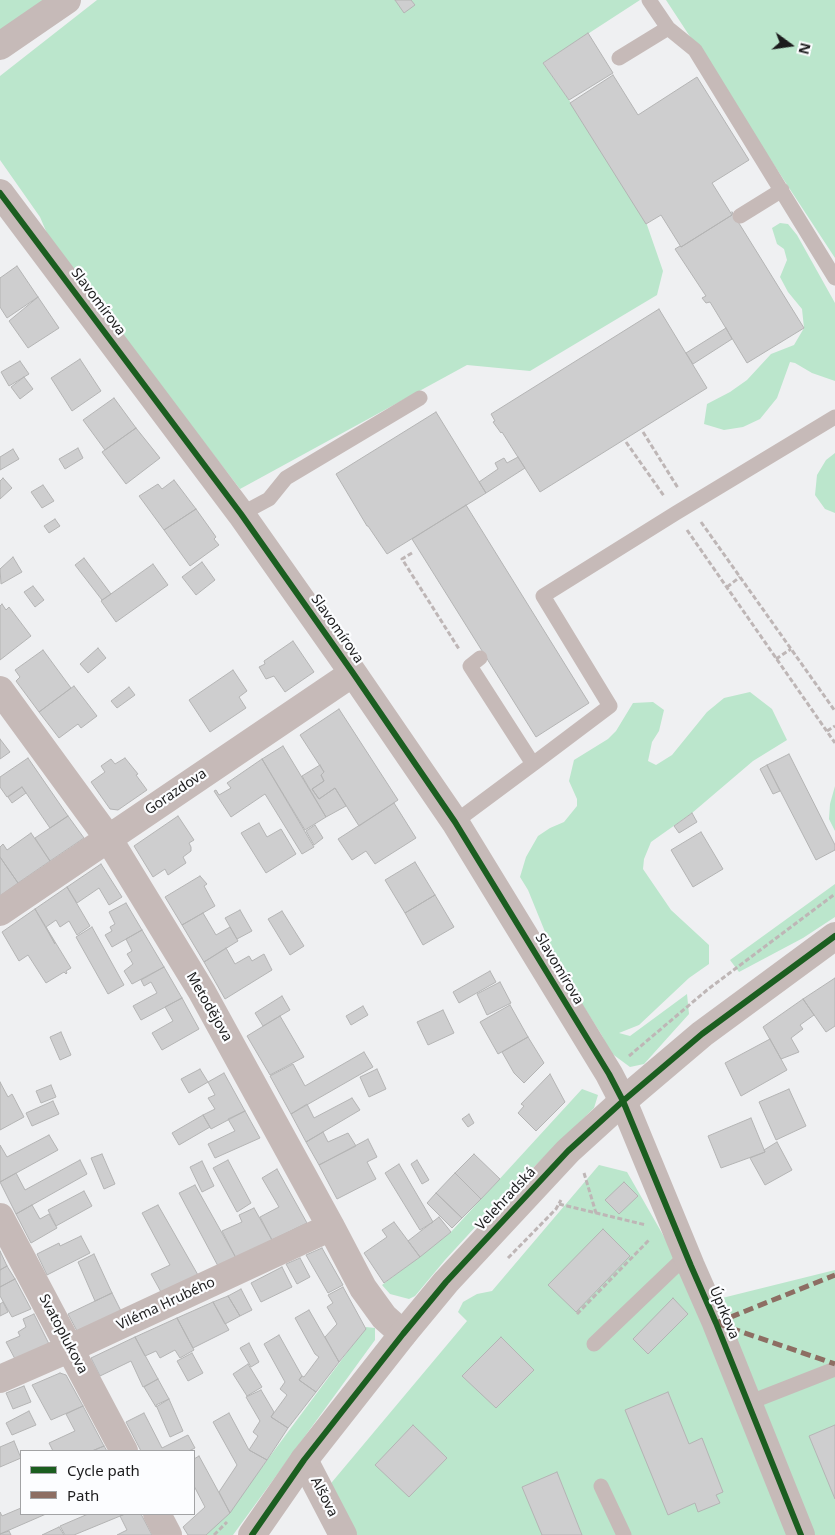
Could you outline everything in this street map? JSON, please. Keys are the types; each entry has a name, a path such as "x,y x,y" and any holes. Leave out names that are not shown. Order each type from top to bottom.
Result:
{"street":[{"path":"0,46 67,0"},
{"name":"Slavomírova","path":"0,193 241,514 353,673 455,822 604,1066 623,1101"},
{"name":"Gorazdova","path":"0,912 353,673"},
{"name":"Metodějova","path":"0,690 108,838 202,992 331,1227 362,1288 384,1318 403,1334"},
{"name":"Velehradská","path":"252,1535 304,1460 403,1334 446,1282 568,1152 623,1101 702,1034 835,936"},
{"name":"Úprkova","path":"623,1101 801,1535"},
{"name":"Svatoplukova","path":"0,1217 123,1450"},
{"name":"Viléma Hrubého","path":"0,1379 331,1227"},
{"name":"Alšova","path":"304,1460 343,1535"},
{"path":"158,1515 168,1535"}],"lane":[{"path":"649,0 668,28 695,50 835,278"},
{"path":"619,58 668,28"},
{"path":"740,216 782,190"},
{"path":"241,514 269,499 286,478 420,398"},
{"path":"455,822 610,706 543,596 835,417"},
{"path":"475,662 533,764"},
{"path":"594,1344 687,1255"},
{"path":"748,1403 835,1369"},
{"path":"601,1486 624,1535"}],"path":[{"path":"643,432 690,505 835,712"},
{"path":"626,442 835,744"},
{"path":"412,553 402,559 475,662"},
{"path":"727,587 740,577"},
{"path":"776,659 791,649"},
{"path":"827,731 835,726"},
{"path":"582,1166 596,1213"},
{"path":"559,1204 651,1226"},
{"path":"577,1314 653,1235"}],"green space":[{"path":"0,0 47,0 0,32"},
{"path":"97,0 640,0 543,63 569,100 646,222 663,271 657,295 530,371 467,365 240,489 52,245 40,217 0,160 0,76"},
{"path":"666,0 835,0 835,258"},
{"path":"780,223 788,224 797,235 835,303 835,381 812,373 790,362 777,398 760,419 743,427 724,430 704,424 707,404 730,392 747,380 771,354 794,345 804,328 802,309 788,292 780,277 787,260 784,249 777,244 772,228"},
{"path":"835,453 835,513 825,509 815,495 817,475 826,460"},
{"path":"750,692 772,709 787,740 753,761 692,813 651,842 644,859 643,869 671,910 709,945 709,964 689,978 639,1025 619,1033 630,1036 687,994 689,1014 644,1064 630,1067 611,1053 561,971 528,890 520,877 526,857 538,836 564,822 577,806 577,799 569,781 574,760 608,739 616,731 633,703 653,702 664,710 659,731 652,742 648,761 656,765 672,755 707,712 724,698"},
{"path":"835,786 835,831 829,819 830,804"},
{"path":"835,884 835,917 803,938 739,972 730,960"},
{"path":"582,1089 598,1095 594,1108 500,1200 415,1296 409,1299 390,1294 382,1285 451,1232"},
{"path":"599,1165 627,1172 702,1303 835,1270 835,1535 343,1535 322,1494 467,1321 458,1312 463,1302 477,1294 492,1291"},
{"path":"366,1327 375,1328 375,1340 233,1535 202,1535 230,1510"}],"building":[{"path":"395,0 411,0 415,5 404,13"},
{"path":"588,33 613,73 569,100 543,63"},
{"path":"613,75 638,115 697,77 749,160 712,183 732,215 681,247 661,215 646,224 570,103"},
{"path":"732,212 804,328 747,363 710,302 706,303 702,298 706,296 675,249 732,215"},
{"path":"17,266 38,297 7,318 0,307 0,278"},
{"path":"38,297 59,328 28,348 9,321"},
{"path":"659,309 707,388 540,492 502,432 493,422 495,421 491,414"},
{"path":"726,328 732,339 693,364 686,353"},
{"path":"80,359 101,391 72,411 51,378"},
{"path":"20,361 29,374 9,386 1,372"},
{"path":"24,377 33,389 20,399 11,387"},
{"path":"114,398 136,428 105,450 83,420"},
{"path":"436,412 486,493 387,554 367,526 336,474"},
{"path":"136,428 160,458 126,484 102,452"},
{"path":"78,448 83,458 65,469 59,459"},
{"path":"13,449 19,459 0,470 0,457"},
{"path":"518,457 525,468 486,493 479,482 498,469 495,463 504,458 507,463"},
{"path":"3,478 12,488 0,499 0,481"},
{"path":"174,480 196,509 164,530 139,496 158,484 162,489"},
{"path":"43,485 54,501 42,508 31,492"},
{"path":"466,505 589,703 536,737 412,539"},
{"path":"196,509 216,537 214,539 219,545 190,566 164,530"},
{"path":"55,519 60,526 49,533 44,526"},
{"path":"13,557 22,572 1,584 0,569"},
{"path":"84,558 111,594 102,600 75,565"},
{"path":"202,562 215,580 196,595 182,577"},
{"path":"153,564 168,585 116,622 101,601"},
{"path":"33,586 44,600 35,607 24,592"},
{"path":"2,604 6,610 9,607 31,636 0,660 0,606"},
{"path":"293,641 314,672 285,692 274,676 266,679 259,667 265,664 264,661"},
{"path":"98,648 106,658 88,673 80,664"},
{"path":"43,650 71,688 39,712 16,681 20,677 15,670"},
{"path":"233,670 247,691 239,697 246,708 210,732 189,700"},
{"path":"74,686 97,716 81,728 78,724 59,738 39,712"},
{"path":"129,687 135,695 117,708 111,701"},
{"path":"339,709 398,800 359,826 335,788 319,799 312,789 324,781 321,775 324,772 300,735"},
{"path":"0,739 10,752 0,759"},
{"path":"283,746 326,817 305,830 262,759"},
{"path":"789,754 835,845 835,850 816,860 767,765"},
{"path":"28,758 68,816 50,828 22,787 7,797 0,787 0,777"},
{"path":"125,758 138,774 136,775 147,790 118,810 110,809 91,782 105,772 101,766 111,759 115,764"},
{"path":"262,759 314,847 302,854 265,794 231,817 214,791 216,790 219,795 231,788 227,783"},
{"path":"320,765 324,772 321,775 324,781 312,789 319,799 335,788 346,806 326,817 302,776"},
{"path":"767,765 780,791 773,794 760,769"},
{"path":"22,787 26,793 12,803 8,797"},
{"path":"394,803 416,838 375,864 366,851 352,860 338,839"},
{"path":"692,813 697,822 679,833 674,826"},
{"path":"68,816 84,838 50,861 35,838"},
{"path":"178,816 194,840 189,843 191,851 183,857 186,863 168,875 165,869 153,877 134,846"},
{"path":"259,823 267,837 281,829 296,854 266,873 241,833"},
{"path":"315,825 323,838 314,845 306,831"},
{"path":"701,832 723,869 693,887 671,850"},
{"path":"31,833 50,861 18,883 0,857 0,847 3,844 7,850"},
{"path":"0,857 18,883 0,896"},
{"path":"415,862 435,895 405,913 385,880"},
{"path":"101,864 122,897 109,905 99,888 77,903 67,887"},
{"path":"200,876 207,884 204,886 215,906 182,925 165,897"},
{"path":"67,887 90,926 77,935 69,921 60,927 56,920 46,927 55,944 35,909"},
{"path":"435,895 454,927 423,945 405,913"},
{"path":"126,903 142,930 112,947 105,935 112,931 110,927 115,924 109,912"},
{"path":"35,909 71,968 66,971 66,974 64,972 46,983 28,955 19,961 2,932"},
{"path":"240,910 252,931 237,939 225,918"},
{"path":"282,911 304,946 290,955 268,919"},
{"path":"203,913 216,935 230,927 238,941 204,962 182,925"},
{"path":"92,927 124,985 108,994 76,937"},
{"path":"142,930 164,967 132,984 124,971 133,964 127,954 132,951 126,939"},
{"path":"226,948 235,964 249,956 252,961 264,954 272,970 225,999 204,962"},
{"path":"164,967 182,998 141,1020 133,1006 157,993 151,982 144,986 141,980"},
{"path":"490,971 496,982 459,1003 453,992"},
{"path":"835,978 835,1026 826,1032 803,999"},
{"path":"500,982 511,1003 487,1015 477,994"},
{"path":"282,996 290,1010 263,1026 255,1013"},
{"path":"182,998 199,1029 162,1050 152,1033 173,1021 165,1007"},
{"path":"803,999 814,1015 800,1025 803,1029 791,1038 799,1052 781,1059 763,1027"},
{"path":"510,1005 528,1037 498,1054 480,1022"},
{"path":"363,1006 368,1015 351,1025 346,1016"},
{"path":"443,1010 454,1033 428,1045 417,1022"},
{"path":"280,1016 304,1057 270,1075 247,1036"},
{"path":"61,1032 71,1055 60,1060 50,1037"},
{"path":"528,1037 544,1063 524,1083 514,1073 502,1052"},
{"path":"770,1039 787,1070 741,1096 725,1063"},
{"path":"364,1052 373,1067 291,1114 270,1076 293,1064 305,1086"},
{"path":"200,1069 208,1082 189,1093 181,1079"},
{"path":"377,1069 386,1089 369,1097 360,1077"},
{"path":"224,1073 245,1111 211,1129 203,1115 215,1109 208,1098 215,1095 208,1082"},
{"path":"550,1074 565,1102 536,1131 518,1113 524,1106 521,1104"},
{"path":"0,1082 8,1097 12,1094 24,1117 0,1130"},
{"path":"51,1085 56,1097 41,1103 36,1091"},
{"path":"789,1089 806,1126 776,1140 759,1102"},
{"path":"352,1098 360,1110 306,1142 291,1114 307,1104 314,1118"},
{"path":"53,1101 59,1114 32,1126 26,1113"},
{"path":"245,1111 260,1138 215,1158 208,1144 235,1131 228,1119"},
{"path":"469,1114 474,1123 468,1127 462,1119"},
{"path":"203,1115 210,1127 179,1145 172,1133"},
{"path":"751,1118 765,1152 721,1168 708,1136"},
{"path":"323,1132 328,1142 348,1133 356,1146 319,1165 306,1142"},
{"path":"49,1135 58,1150 0,1182 0,1145 7,1157"},
{"path":"368,1139 377,1157 367,1162 376,1179 337,1199 319,1165"},
{"path":"777,1142 792,1170 765,1185 750,1158 765,1152 764,1150"},
{"path":"102,1154 115,1184 104,1189 91,1158"},
{"path":"474,1154 500,1179 481,1199 455,1173"},
{"path":"80,1160 87,1174 16,1214 0,1182 16,1173 25,1190"},
{"path":"228,1160 251,1203 237,1212 213,1168"},
{"path":"417,1160 429,1180 422,1184 411,1164"},
{"path":"202,1161 214,1186 202,1192 190,1167"},
{"path":"399,1164 433,1222 420,1230 385,1173"},
{"path":"277,1169 307,1223 272,1240 260,1217 279,1207 262,1178"},
{"path":"455,1173 481,1199 462,1218 436,1193"},
{"path":"624,1182 638,1196 619,1214 605,1200"},
{"path":"195,1185 236,1258 218,1266 179,1193"},
{"path":"84,1191 92,1206 56,1226 48,1210"},
{"path":"436,1193 462,1218 452,1228 427,1203"},
{"path":"32,1205 40,1219 49,1214 57,1228 31,1243 16,1214"},
{"path":"158,1205 198,1275 161,1292 151,1274 170,1265 142,1213"},
{"path":"254,1208 272,1240 236,1258 222,1231 242,1222 239,1215"},
{"path":"439,1217 451,1232 420,1257 408,1241"},
{"path":"394,1222 420,1257 384,1283 364,1253 387,1237 382,1230"},
{"path":"603,1229 630,1256 576,1312 548,1285"},
{"path":"81,1236 90,1253 47,1275 37,1254 59,1243 60,1246"},
{"path":"322,1248 343,1285 328,1293 306,1255"},
{"path":"0,1251 7,1266 0,1270"},
{"path":"94,1254 112,1293 95,1301 78,1262"},
{"path":"300,1258 310,1277 297,1284 286,1264"},
{"path":"7,1266 15,1279 0,1287 0,1270"},
{"path":"282,1267 292,1287 261,1302 251,1283"},
{"path":"15,1279 31,1309 12,1317 0,1296 0,1287"},
{"path":"343,1287 366,1329 339,1362 325,1337 337,1324 327,1307 333,1303 328,1295"},
{"path":"241,1289 252,1310 240,1316 228,1296"},
{"path":"112,1293 121,1311 77,1331 68,1314"},
{"path":"228,1296 240,1316 225,1324 213,1302"},
{"path":"673,1298 688,1314 648,1354 633,1339"},
{"path":"3,1302 8,1312 0,1316 0,1304"},
{"path":"213,1302 229,1330 193,1348 177,1318"},
{"path":"309,1310 339,1362 316,1392 299,1380 302,1376 304,1377 319,1357 315,1354 295,1318"},
{"path":"34,1314 49,1344 15,1359 6,1342 20,1336 18,1332 26,1327 23,1319"},
{"path":"177,1318 194,1350 180,1358 175,1350 160,1358 156,1351 145,1356 135,1337"},
{"path":"279,1335 302,1376 299,1380 316,1392 288,1428 271,1417 287,1395 280,1389 285,1382 264,1344"},
{"path":"135,1337 158,1379 143,1387 131,1361 100,1376 91,1358"},
{"path":"501,1337 534,1370 496,1408 462,1376"},
{"path":"249,1343 259,1362 251,1367 240,1348"},
{"path":"192,1353 203,1373 188,1381 177,1361"},
{"path":"248,1364 262,1387 247,1396 233,1374"},
{"path":"60,1373 66,1375 83,1406 51,1420 32,1385"},
{"path":"158,1379 169,1399 156,1407 144,1387"},
{"path":"24,1386 31,1402 13,1409 6,1393"},
{"path":"261,1390 274,1412 271,1417 288,1428 267,1460 249,1450 258,1436 253,1432 260,1421 246,1397"},
{"path":"668,1392 689,1444 702,1438 723,1492 716,1495 720,1503 698,1512 695,1503 668,1515 625,1410"},
{"path":"169,1399 183,1431 170,1437 156,1405"},
{"path":"83,1406 104,1446 94,1450 52,1450 49,1443 75,1431 66,1414"},
{"path":"29,1411 36,1425 12,1435 6,1423"},
{"path":"144,1413 162,1448 188,1435 195,1448 191,1450 140,1450 126,1422"},
{"path":"229,1413 249,1450 267,1460 230,1513 219,1492 237,1465 213,1422"},
{"path":"413,1425 447,1458 409,1497 375,1465"},
{"path":"835,1425 835,1499 809,1436"},
{"path":"14,1441 20,1458 0,1467 0,1447"},
{"path":"104,1446 106,1450 94,1450"},
{"path":"199,1456 230,1513 206,1535 188,1535 183,1527 205,1507 195,1488 195,1458"},
{"path":"557,1472 582,1535 542,1535 522,1487"},
{"path":"20,1508 20,1515 44,1515 0,1534 0,1512 2,1516"},
{"path":"86,1515 123,1515 74,1535 65,1535 60,1526"},
{"path":"142,1515 152,1535 117,1535 127,1530 120,1516"},
{"path":"59,1527 64,1535 42,1535"},
{"path":"9,1531 11,1535 0,1535 0,1534"}],"marked path":[{"path":"716,1323 835,1275"},
{"path":"716,1323 835,1364"}],"cycle path":[{"path":"0,193 241,514 353,673 455,822 609,1074 623,1101 716,1323 801,1535"},
{"path":"252,1535 304,1460 403,1334 446,1282 568,1151 702,1034 835,936"}]}
